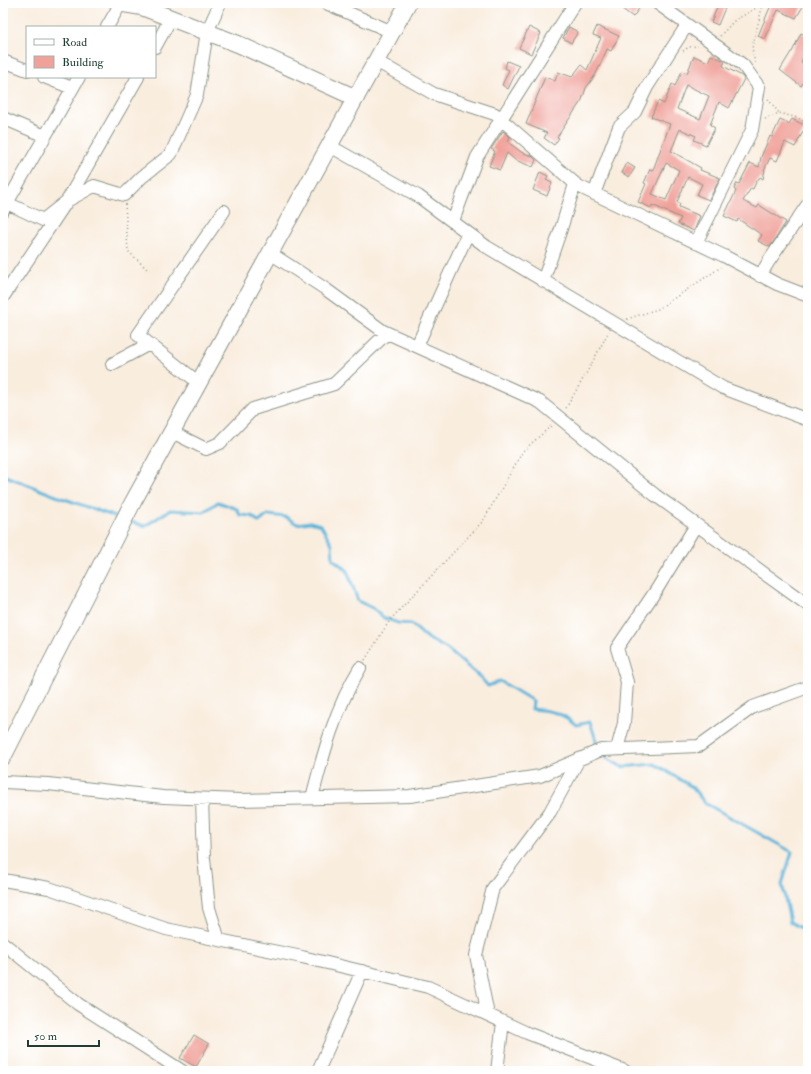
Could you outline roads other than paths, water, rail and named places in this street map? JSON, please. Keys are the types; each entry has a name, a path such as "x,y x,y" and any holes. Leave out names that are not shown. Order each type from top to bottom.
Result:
{"main road":[{"path":"119,3 148,6 171,18 238,44 356,98"},
{"path":"3,757 133,502 408,3"}],"street":[{"path":"108,26 119,3"},
{"path":"78,78 6,201 43,220 68,201 94,186 124,195 142,177 171,154 198,95 208,32 220,3"},
{"path":"326,3 392,32"},
{"path":"453,221 477,157 502,120 575,3"},
{"path":"657,3 743,65 759,87 752,130 696,243"},
{"path":"156,45 171,18"},
{"path":"594,194 619,127 635,112 646,87 687,25"},
{"path":"3,61 26,70"},
{"path":"376,61 434,94 495,114 575,184 731,260 760,276 808,296"},
{"path":"47,78 72,88"},
{"path":"3,297 68,201 137,78"},
{"path":"3,118 45,136"},
{"path":"330,146 418,196 487,247 613,324 723,388 808,420"},
{"path":"543,281 575,184"},
{"path":"760,276 808,204"},
{"path":"199,383 138,335 224,212"},
{"path":"417,346 468,233"},
{"path":"270,253 324,288 387,333 540,402 655,495 808,605"},
{"path":"172,432 206,449 220,443 252,409 334,384 387,333"},
{"path":"112,364 149,344"},
{"path":"617,749 624,723 627,682 618,648 657,589 696,525"},
{"path":"312,798 325,748 351,682 360,668"},
{"path":"3,782 48,784 164,797 240,800 410,796 540,776 601,750 699,746 753,708 808,688"},
{"path":"488,1015 476,955 493,888 550,812 579,759"},
{"path":"202,798 204,858 209,908 219,940"},
{"path":"3,880 49,888 166,929 362,971 428,987 527,1033 625,1071"},
{"path":"3,943 78,1004 182,1071"},
{"path":"318,1071 362,971"},
{"path":"497,1071 503,1022"}],"waterway":[{"path":"3,475 56,496 119,518"},
{"path":"128,521 145,526 170,510 204,512 218,502 237,509 240,515 252,516 259,522 268,515 286,517 297,524 310,522 321,525 332,544 333,559 347,570 358,601 374,609 384,618 398,623 411,624 427,638 447,649 481,678 488,686 500,681 533,701 532,709 556,713 566,717 576,725 590,722 596,740 596,749"},
{"path":"600,754 622,767 655,764 692,787 705,803 792,852 782,884 790,922 808,932"}]}
